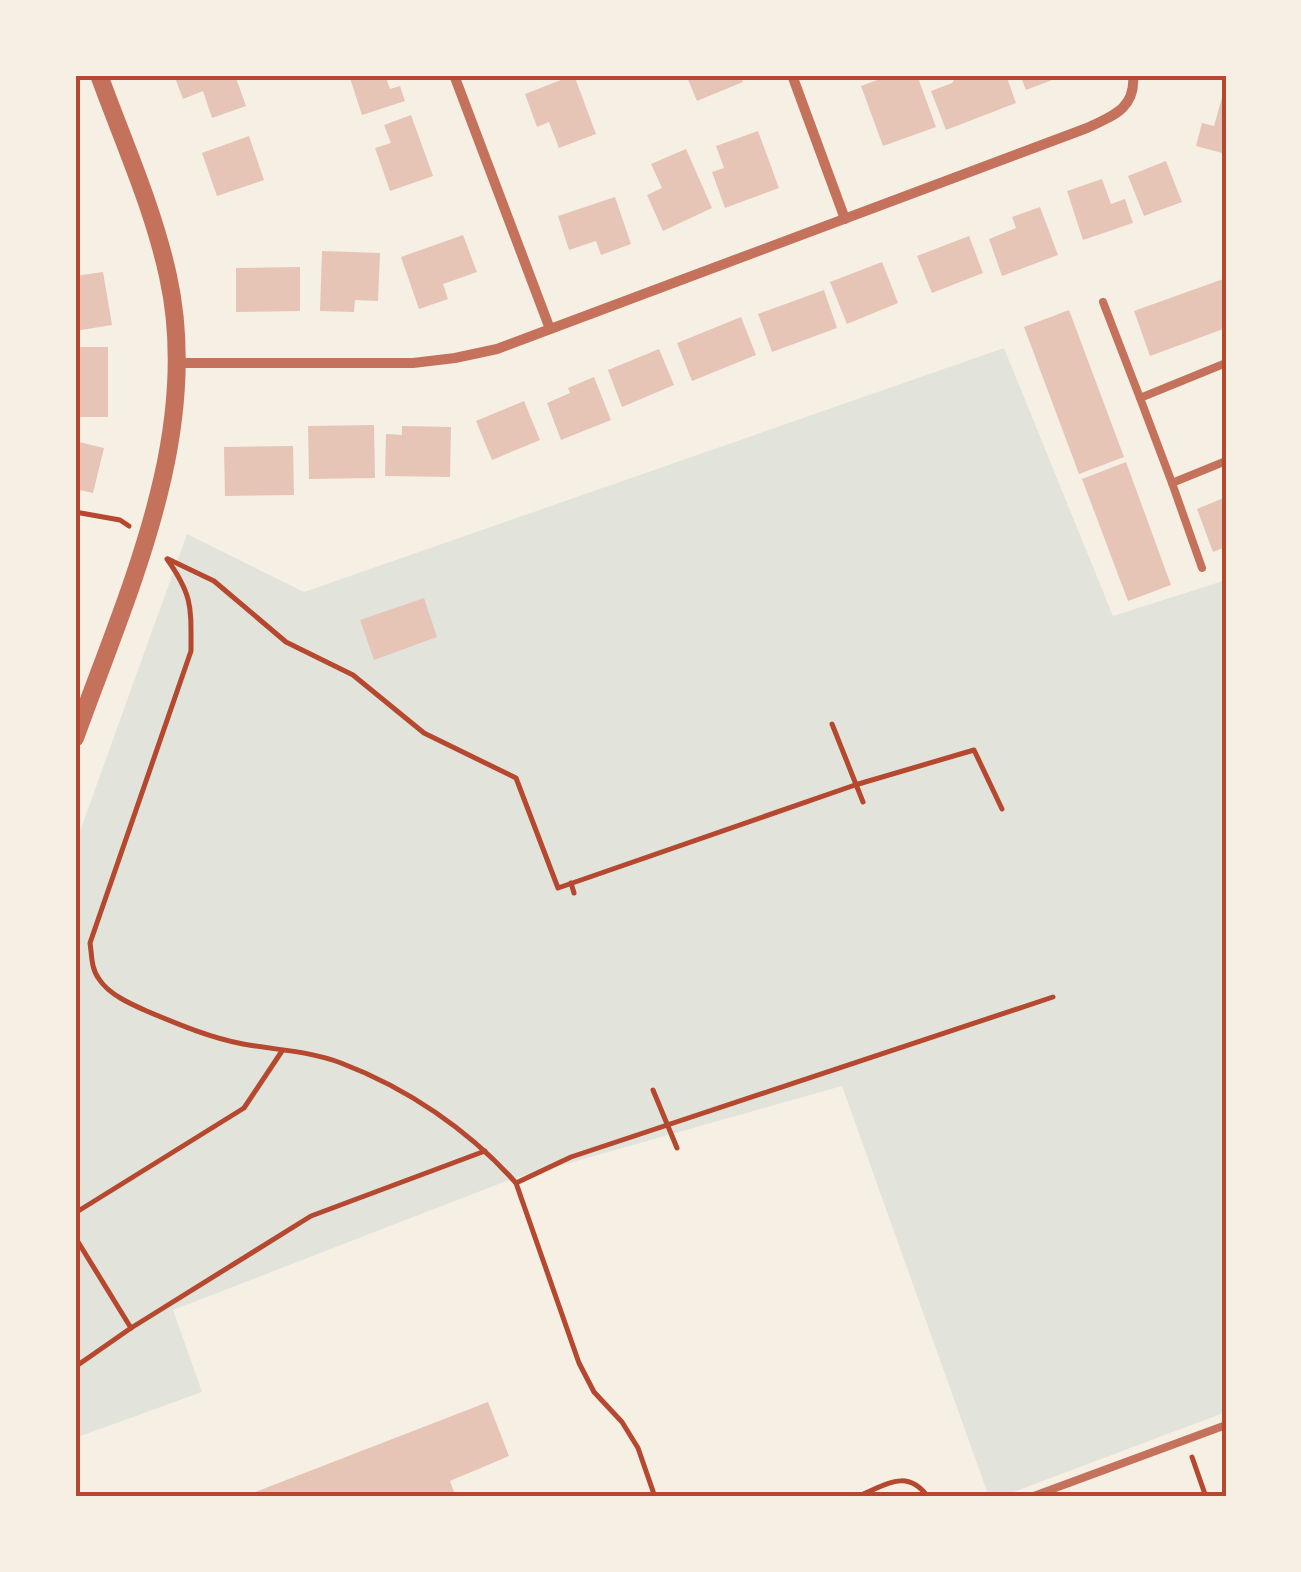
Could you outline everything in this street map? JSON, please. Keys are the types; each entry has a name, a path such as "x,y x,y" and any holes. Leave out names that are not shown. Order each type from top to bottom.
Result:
{"street":[{"path":"75,738 146,541 173,420 177,364 172,294 160,241 99,75"},
{"path":"454,75 550,328"},
{"path":"792,75 845,219"},
{"path":"177,364 413,363 497,349 1088,128 1114,116 1130,102 1133,75"}],"lane":[{"path":"1103,302 1202,568"},
{"path":"1140,398 1226,362"},
{"path":"1172,483 1226,462"},
{"path":"1031,1497 1226,1425"}],"path":[{"path":"75,512 120,520 146,541"},
{"path":"655,1497 638,1448 622,1422 594,1392 579,1363 516,1183 485,1150 407,1094 376,1077 310,1054 239,1044 199,1033 139,1008 100,982 90,942 191,651 191,608 184,584 167,558 214,581 286,642 353,675 424,733 516,778 558,888 855,785 974,750 1002,810"},
{"path":"832,724 863,802"},
{"path":"572,883 574,894"},
{"path":"516,1183 571,1157 1053,996"},
{"path":"75,1213 244,1108 282,1050"},
{"path":"654,1090 677,1148"},
{"path":"75,1367 311,1216 485,1150"},
{"path":"75,1237 131,1328"},
{"path":"1185,1440 1206,1497"},
{"path":"856,1497 902,1479 918,1484 928,1497"}],"shaded area":[{"path":"1004,348 1113,616 1226,580 1226,1412 1000,1497 989,1497 842,1086 509,1180 173,1310 202,1392 75,1438 75,845 187,534 304,592"}],"building":[{"path":"174,75 235,75 246,106 212,118 203,91 183,99"},
{"path":"349,75 385,75 390,89 400,86 405,101 362,115"},
{"path":"574,75 596,134 559,148 549,122 537,127 525,94"},
{"path":"686,75 740,75 743,82 697,101"},
{"path":"891,75 917,75 936,127 883,146 861,86"},
{"path":"958,75 1006,75 1016,103 946,130 931,91 952,83"},
{"path":"1020,75 1065,75 1026,90"},
{"path":"1223,94 1226,154 1196,146 1202,123 1214,126"},
{"path":"411,115 433,176 390,191 375,148 391,143 384,125"},
{"path":"758,131 779,188 725,208 712,172 724,168 716,146"},
{"path":"249,136 264,180 217,196 202,153"},
{"path":"686,149 712,208 663,231 647,195 662,188 651,164"},
{"path":"1166,161 1182,202 1144,216 1128,176"},
{"path":"1102,179 1111,204 1125,199 1133,223 1083,240 1067,191"},
{"path":"615,197 631,244 601,255 596,241 569,250 558,216"},
{"path":"1040,207 1058,255 1002,276 989,239 1016,228 1012,217"},
{"path":"463,235 477,272 443,284 448,299 419,309 401,257"},
{"path":"969,236 983,273 932,293 917,256"},
{"path":"322,251 380,253 378,301 355,300 354,312 320,311"},
{"path":"882,262 898,303 847,324 830,282"},
{"path":"300,267 300,311 236,312 236,268"},
{"path":"103,272 112,325 75,331 75,276"},
{"path":"1226,278 1226,328 1150,356 1134,311"},
{"path":"824,290 837,328 772,352 758,314"},
{"path":"1069,310 1124,457 1079,474 1024,327"},
{"path":"741,317 756,355 692,381 677,343"},
{"path":"75,347 108,347 108,417 75,417"},
{"path":"659,349 674,385 622,407 608,370"},
{"path":"594,377 611,420 561,440 547,403"},
{"path":"524,401 540,440 492,460 476,421"},
{"path":"374,425 375,478 309,479 308,426"},
{"path":"402,426 451,427 450,477 385,476 386,434 402,435"},
{"path":"75,441 104,448 93,493 75,489"},
{"path":"293,446 294,495 225,496 224,447"},
{"path":"1126,462 1171,585 1128,601 1082,479"},
{"path":"1226,497 1226,547 1213,552 1197,509"},
{"path":"424,598 437,637 374,660 360,620"},
{"path":"488,1402 509,1456 450,1481 456,1497 251,1497 250,1494"}]}
